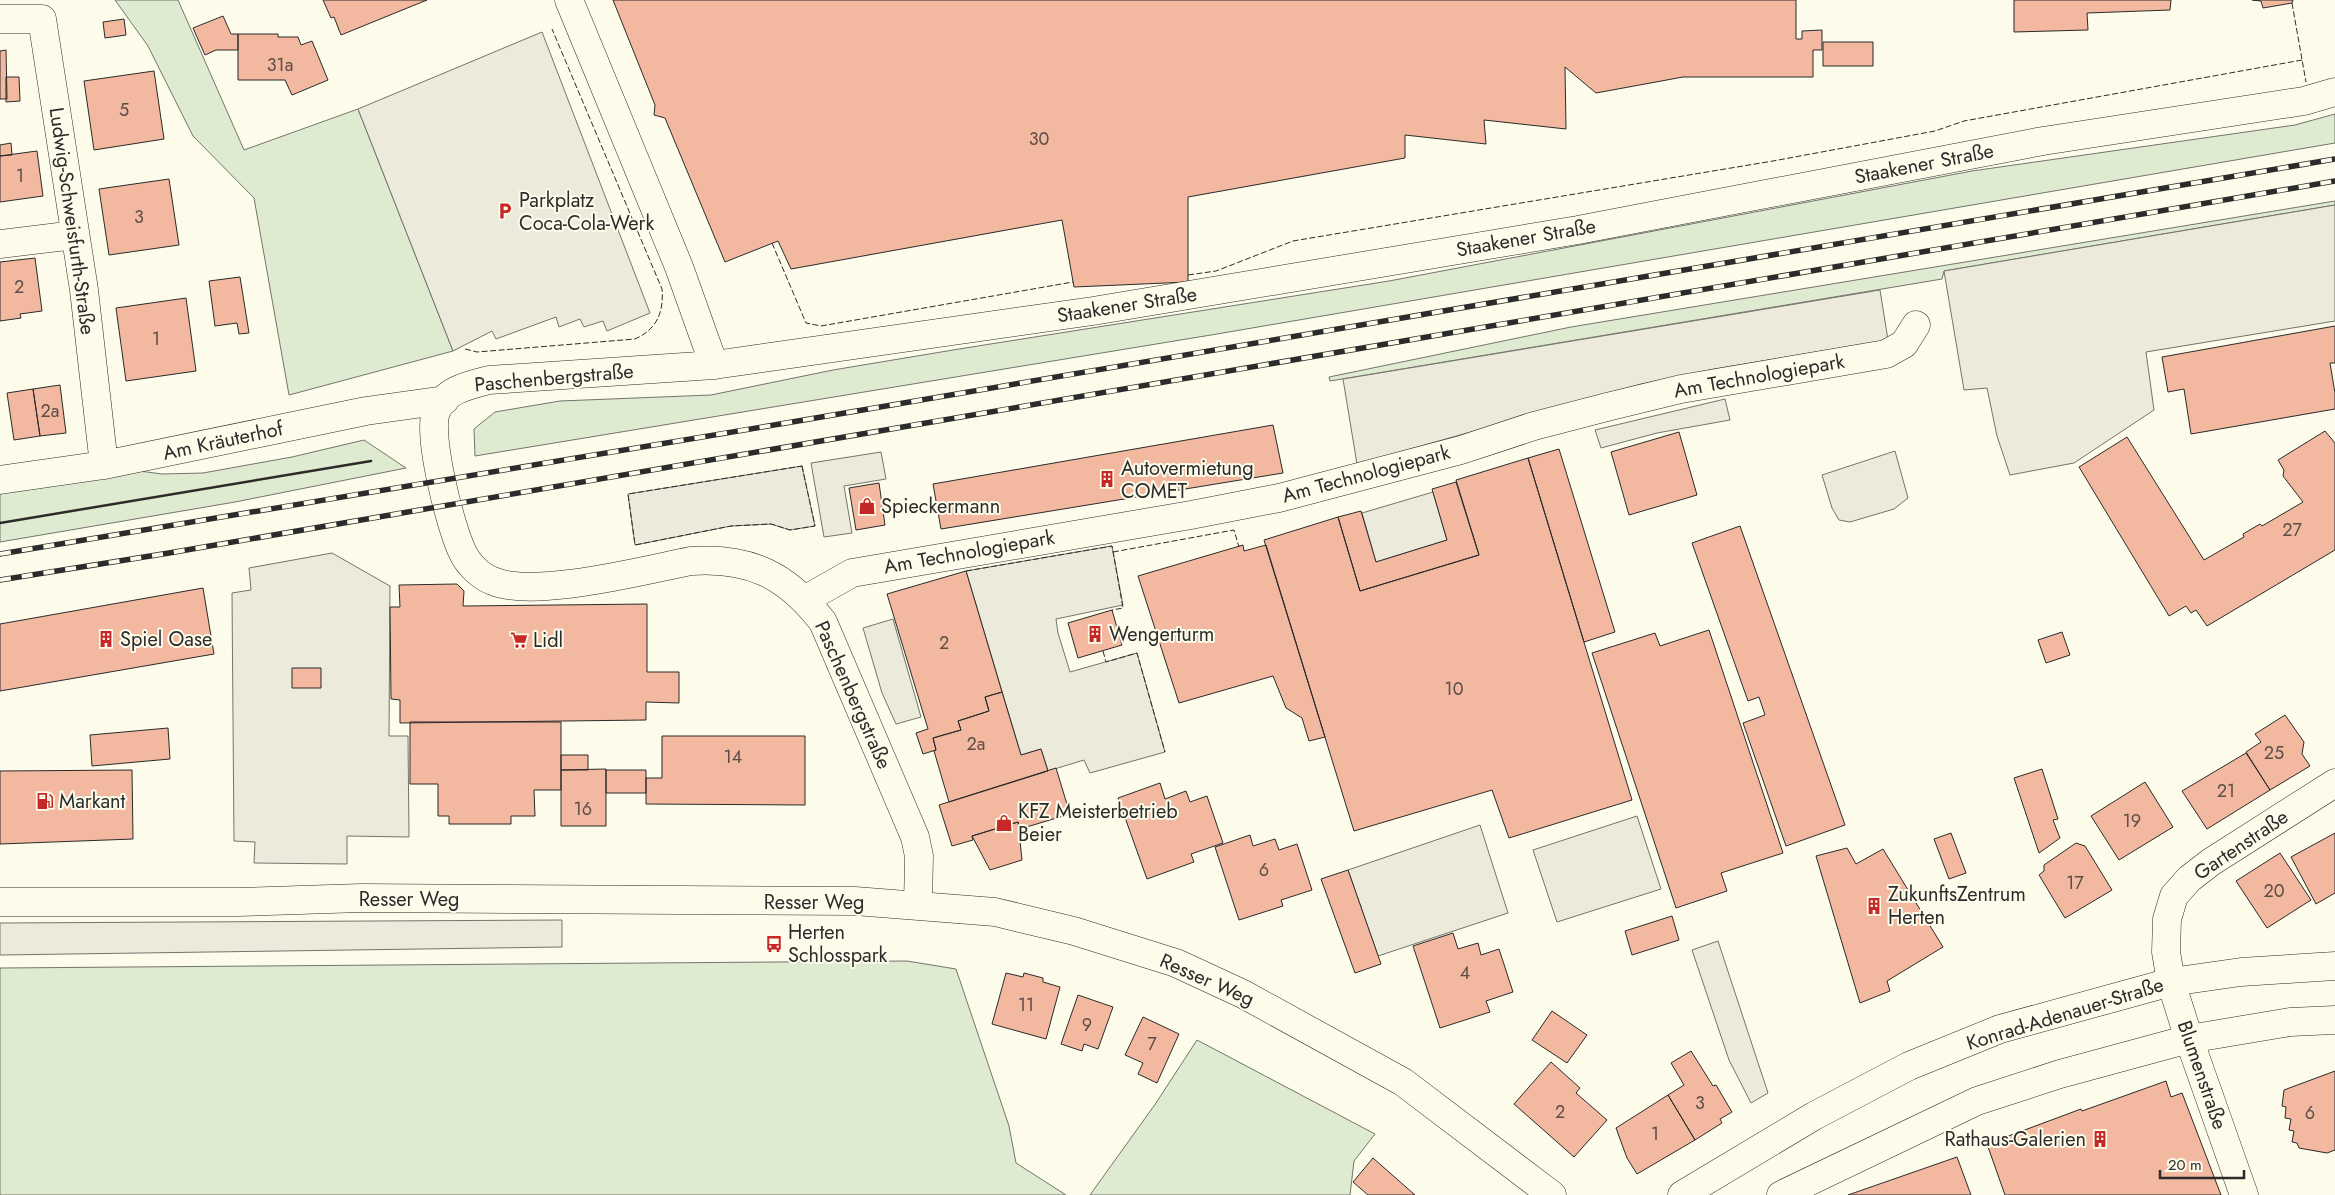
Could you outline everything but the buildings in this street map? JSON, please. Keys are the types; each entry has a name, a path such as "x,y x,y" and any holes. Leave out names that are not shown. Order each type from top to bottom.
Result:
{"street":[{"path":"569,0 679,267 714,365"},
{"name":"Ludwig-Schweisfurth-Straße","path":"0,19 42,19 84,290 104,465"},
{"name":"Staakener Straße","path":"714,365 1093,311 1578,230 2043,141 2304,101 2335,92"},
{"path":"0,244 75,235"},
{"name":"Am Technologiepark","path":"806,599 852,573 1191,515 1278,498 1443,455 1534,426 1616,404 1681,389 1886,354 1904,344 1916,325"},
{"name":"Paschenbergstraße","path":"714,365 489,380 460,387 436,411 434,426 436,451 448,505 463,554 479,573 492,581 531,588 691,561 716,559 762,570 806,599 823,622 915,837 920,856 918,905"},
{"name":"Am Kräuterhof","path":"0,480 104,465 366,411 445,400"},
{"name":"Gartenstraße","path":"2171,982 2166,952 2167,919 2174,896 2189,879 2211,862 2335,783"},
{"name":"Resser Weg","path":"0,902 238,902 361,898 855,901 995,912 1074,931 1176,963 1243,994 1403,1082 1552,1195"},
{"name":"Konrad-Adenauer-Straße","path":"1682,1195 1814,1116 1909,1066 2000,1029 2171,982 2241,972 2335,966"},
{"name":"Blumenstraße","path":"2171,982 2244,1195"},
{"path":"1781,1195 1977,1101 2060,1074 2189,1039 2290,1022 2335,1020"}],"green space":[{"path":"115,0 178,0 244,150 358,109 453,351 289,395 254,198 193,136 148,46"},
{"path":"2335,114 2335,143 1217,334 475,456 474,429 495,412 560,401 711,395 833,370 1389,281 1972,171 2295,125"},
{"path":"2335,201 2335,205 1944,271 1942,279 1330,381 1329,377 1571,327"},
{"path":"364,440 406,468 235,502 0,542 0,491 132,470 162,474 203,473 292,457"},
{"path":"907,961 956,969 1009,1126 1016,1163 1066,1195 0,1195 0,968"},
{"path":"1197,1040 1375,1134 1354,1161 1350,1195 1090,1195 1156,1103"}],"shaded area":[{"name":"Parkplatz Coca-Cola-Werk","path":"542,32 650,313 607,331 603,321 584,327 580,319 559,327 556,317 496,339 492,331 453,351 358,109"},
{"path":"2335,205 2335,321 2146,352 2154,410 2074,463 2010,475 1997,436 1987,388 1964,390 1944,271"},
{"path":"1880,290 1888,340 1714,369 1641,384 1357,464 1343,379"},
{"path":"1725,399 1730,420 1657,433 1601,448 1595,430"},
{"path":"1895,451 1908,498 1894,509 1850,522 1839,520 1832,508 1822,475"},
{"path":"881,452 886,479 844,486 852,533 824,537 811,463"},
{"path":"802,466 815,526 790,530 771,524 731,526 635,545 628,494"},
{"path":"1433,492 1447,540 1376,562 1362,513"},
{"path":"1112,546 1123,605 1056,619 1058,633 1070,672 1137,653 1165,752 1090,773 1084,760 1048,771 1041,749 1021,755 966,571"},
{"path":"332,553 390,586 389,736 408,736 409,837 347,836 347,864 254,863 255,842 234,841 232,593 251,590 249,568"},
{"path":"893,619 921,717 896,724 882,693 863,628"},
{"path":"1637,816 1661,889 1557,922 1533,850"},
{"path":"1480,825 1508,913 1378,956 1348,870"},
{"path":"562,920 562,947 0,955 0,923"},
{"path":"1718,941 1768,1093 1751,1103 1729,1060 1692,950"}],"railway":[{"path":"0,554 792,422 2335,159"},
{"path":"0,580 169,553 2335,181"}],"fence":[{"path":"2292,3 2306,82"},
{"path":"465,349 477,352 635,339 643,335 654,325 662,305 662,289 552,29"},
{"path":"1188,275 1216,271 1293,241 1773,161 1935,131 1964,121 2302,60"},
{"path":"772,243 806,323 821,326 1073,282"},
{"path":"802,466 815,526 790,530 771,524 731,526 635,545 628,494 802,466"},
{"path":"1113,552 1234,530 1239,547"},
{"path":"966,571 1112,546 1123,608 1112,610"},
{"path":"1103,651 1106,662 1137,653 1165,752"}],"wall":[{"path":"0,523 371,461"}],"place":[{"name":"Parkplatz Coca-Cola-Werk","path":"505,211"},
{"name":"Autovermietung COMET","path":"1107,479"},
{"name":"Spieckermann","path":"867,506"},
{"name":"Wengerturm","path":"1095,634"},
{"name":"Spiel Oase","path":"106,639"},
{"name":"Lidl","path":"519,640"},
{"name":"Markant","path":"45,801"},
{"name":"KFZ Meisterbetrieb Beier","path":"1004,823"},
{"name":"ZukunftsZentrum Herten","path":"1874,906"},
{"name":"Herten Schlosspark","path":"774,944"},
{"name":"Rathaus-Galerien","path":"2100,1139"}]}
